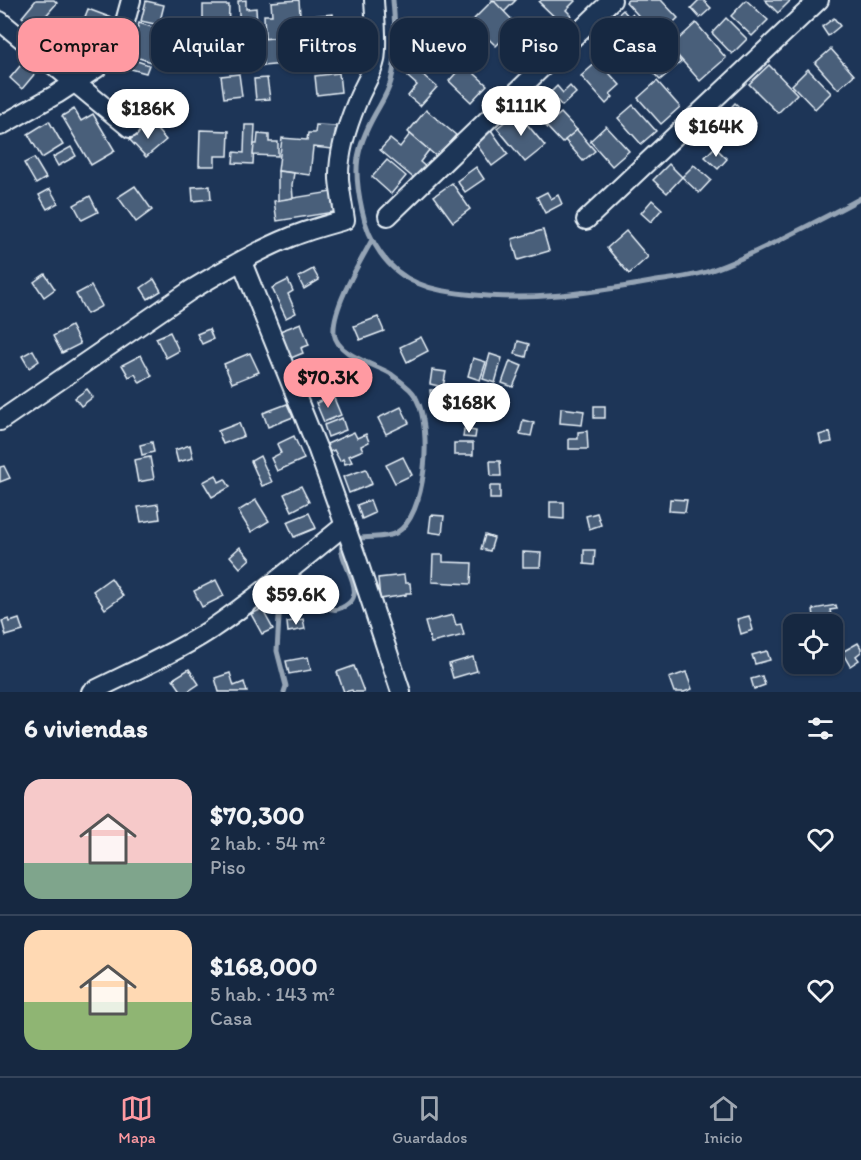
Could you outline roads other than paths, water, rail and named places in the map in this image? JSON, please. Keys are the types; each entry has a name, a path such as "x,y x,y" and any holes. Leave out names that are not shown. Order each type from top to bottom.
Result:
{"street":[{"path":"0,126 97,68 122,33 131,0"},
{"path":"0,421 219,273 292,236 345,220 339,177 340,160 357,101 375,60 374,0"},
{"path":"388,216 612,0"},
{"path":"586,220 819,0"},
{"path":"0,21 130,128"},
{"path":"242,262 318,450 401,692"},
{"path":"91,692 208,631 253,599 345,525"}],"waterway":[{"path":"393,0 395,61 388,90 363,138 358,160 357,183 365,221 374,243 388,263 406,278 417,283 435,289 466,294 536,297 605,290 688,276 718,268 745,257 861,198"},
{"path":"284,692 286,686 277,651 280,600 285,591 291,588 298,589 331,609 338,609 349,604 354,596 354,588 344,560 342,544 356,539 384,537 396,533 406,524 414,509 424,471 424,430 422,413 416,398 391,374 342,348 334,333 337,311 342,298 372,240"}]}
